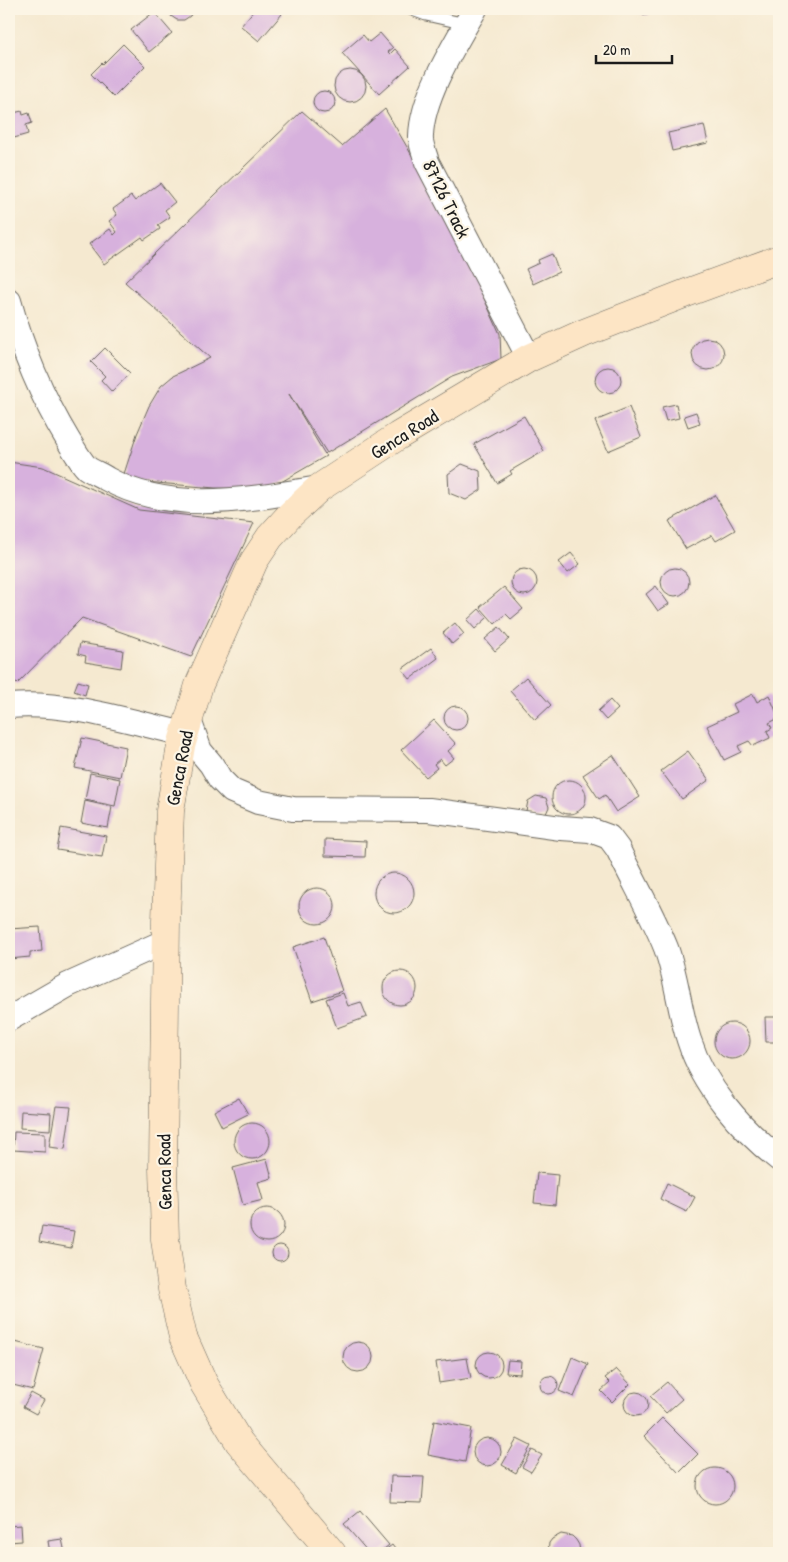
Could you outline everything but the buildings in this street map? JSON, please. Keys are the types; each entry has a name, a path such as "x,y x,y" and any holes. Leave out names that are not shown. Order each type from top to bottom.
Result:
{"street":[{"name":"87126 Track","path":"471,16 424,108 420,138 427,162 529,358"},
{"name":"Genca Road","path":"332,1553 239,1442 204,1384 183,1336 172,1289 165,1239 163,1167 170,811 187,727 199,685 254,561 280,526 319,488 398,436 529,358 602,326 779,259"},
{"path":"9,301 15,324 49,408 87,467 120,486 151,496 188,501 251,499 319,488"},
{"path":"9,706 27,705 78,709 187,727 200,751 220,779 232,791 258,802 293,809 428,810 561,828 590,830 609,837 618,849 666,948 689,1041 703,1073 725,1105 758,1142 779,1159"},
{"path":"9,1019 68,985 166,941"}],"lane":[{"path":"410,9 426,15 471,16"}]}
